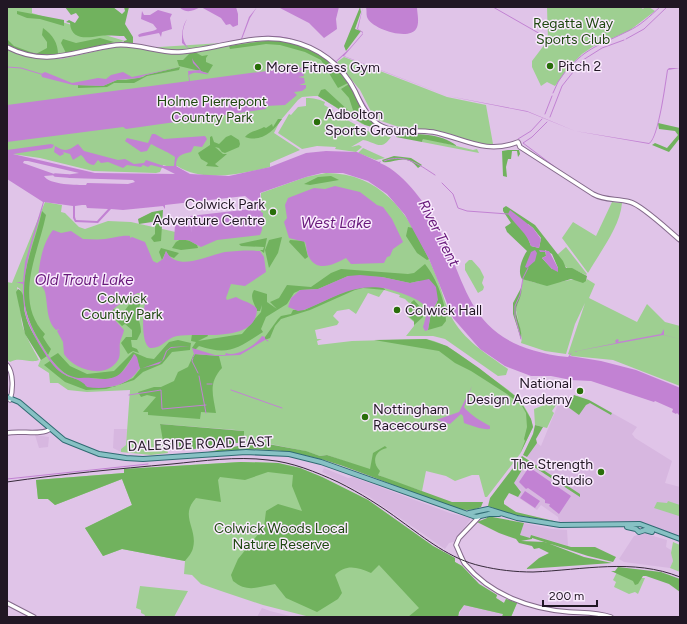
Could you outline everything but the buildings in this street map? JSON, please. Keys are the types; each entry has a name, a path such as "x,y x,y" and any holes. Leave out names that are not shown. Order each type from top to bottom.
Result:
{"main road":[{"name":"DALESIDE ROAD EAST","path":"9,399 26,408 50,429 71,444 99,454 137,459 246,452 289,454 322,462 451,509 477,515"},
{"path":"477,515 481,510 488,509 499,514"},
{"path":"477,515 499,514 560,525 636,527 639,524 642,528 680,541"}],"street":[{"path":"7,47 29,55 51,57 68,56 118,45 179,52 261,39 289,40 305,45 330,59 346,76 369,117 381,126 393,130 432,132 484,147 502,147 518,142 520,147 593,194 604,199 630,202 637,206 680,240"},
{"path":"7,365 11,373 9,399"},
{"path":"7,433 22,431 43,434 50,429"},
{"path":"477,515 456,543 466,565 486,583 503,595 537,607 569,612 597,613 611,617"},
{"path":"7,603 34,617"}],"shaded area":[{"path":"570,396 589,400 637,427 632,434 635,438 672,461 665,483 680,487 680,538 645,525 559,522 558,517 541,505 537,510 516,496 521,490 512,484 530,460 542,467 527,457 537,443 541,446 559,402 563,398"},
{"path":"114,429 127,429 126,445 121,449 121,452 113,448"},
{"path":"35,435 49,437 48,447 39,448"},
{"path":"324,468 348,478 353,477 450,513 470,518 470,520 454,542 449,543 445,549 368,496 322,472"},
{"path":"524,523 552,529 567,530 568,546 532,535 530,539 520,535"},
{"path":"643,533 667,540 666,547 671,550 673,561 670,568 624,562 619,559 634,536"},
{"path":"464,604 503,614 502,617 458,617"},
{"path":"262,608 270,611 294,617 257,617"}],"green space":[{"path":"7,7 32,7 32,13 125,41 64,55 35,55 7,44"},
{"path":"65,7 113,7 122,14 125,11 124,7 129,7 125,24 133,37 133,45 123,44 124,41 127,40 124,36 80,37 76,35 71,29 70,23 66,22 69,20 75,23 79,17 76,13 71,15"},
{"path":"360,7 361,12 355,29 361,31 346,51 344,46"},
{"name":"Regatta Way Sports Club","path":"547,7 640,7 643,9 645,7 649,7 655,11 629,31 594,46 582,54 569,67 555,86 547,82 541,86 532,67 532,61 548,40"},
{"path":"17,11 64,20 64,26 40,19 27,18 17,14"},
{"path":"43,28 50,33 54,40 58,55 31,54 7,46 7,39 14,46 36,54 47,48 47,42 42,35"},
{"path":"100,38 114,42 66,53 61,43 63,39 76,43"},
{"name":"Holme Pierrepont Country Park","path":"281,39 306,46 337,68 347,80 375,125 373,127 362,124 318,96 302,97 280,121 274,133 300,150 270,163 270,167 223,176 199,174 177,166 174,168 163,165 160,172 156,173 93,171 40,158 12,154 7,149 7,49 33,58 61,59 120,46 144,48"},
{"path":"273,40 296,44 316,52 333,65 348,83 338,88 321,60 305,52 280,45 266,44 230,49 229,46"},
{"path":"195,52 202,56 208,55 206,62 213,65 208,73 179,66 177,60 183,60 190,53"},
{"path":"344,57 447,97 486,105 493,144 484,145 439,132 402,128 375,119 360,90 337,62"},
{"path":"180,67 179,70 147,76 134,83 114,83 107,87 78,88 78,85 103,86 117,80 143,77"},
{"path":"349,84 374,125 372,127 365,125 318,96 321,90 325,89 350,112 354,113 349,98 341,89"},
{"name":"Adbolton Sports Ground","path":"306,98 325,102 324,105 333,110 333,112 367,131 391,137 387,142 381,145 363,140 351,147 359,145 362,147 356,152 335,149 336,147 317,146 302,149 278,133 289,114 291,115 298,107 306,106"},
{"path":"278,119 282,119 271,132 266,135 256,138 245,137 251,132 264,127 266,128 272,124 273,127"},
{"path":"658,123 680,128 680,138 669,152 652,145 655,143 667,148 678,135 675,131 659,129"},
{"path":"397,133 436,136 443,138 457,146 423,139 422,142 396,137"},
{"path":"231,135 239,140 239,147 225,153 219,148 215,147 223,154 227,154 215,164 219,167 206,166 208,163 201,159 198,153 210,145 210,137 212,136 214,142 219,144 226,137"},
{"path":"423,139 473,150 477,149 479,153 422,142"},
{"path":"363,148 385,158 376,160 358,153"},
{"path":"519,150 520,154 518,157 517,151 512,151 511,159 508,159 506,167 507,177 503,176 502,151"},
{"path":"394,156 411,158 422,165 418,168 409,161 400,160 383,162 382,160"},
{"name":"Colwick Country Park","path":"326,173 347,175 366,181 382,191 396,204 418,236 427,254 451,316 456,325 476,346 508,369 506,375 498,376 445,339 433,336 406,336 414,326 414,322 407,316 412,302 409,303 405,299 399,297 400,295 384,290 379,297 368,293 356,314 349,309 337,311 333,316 339,322 337,325 315,330 317,339 322,339 317,341 318,345 352,341 426,339 442,344 456,352 512,393 526,408 533,427 520,454 487,497 485,497 479,475 472,475 455,481 446,476 426,471 422,491 391,481 364,468 327,455 320,456 305,451 270,444 244,445 244,431 236,430 160,424 168,453 151,455 121,452 121,449 126,445 130,390 87,392 68,390 58,383 50,383 49,373 38,366 41,359 20,289 17,287 22,315 22,325 39,360 14,360 10,362 7,360 7,282 12,283 45,202 62,205 61,212 65,213 79,227 85,229 108,221 131,222 198,237 260,230 261,193 306,177"},
{"path":"331,176 339,180 310,185 304,184 318,177"},
{"path":"612,202 622,203 618,221 588,273 562,238 573,222 596,236"},
{"path":"506,206 535,225 563,261 566,268 572,268 587,276 586,281 583,283 571,279 547,286 522,279 520,272 521,265 523,257 527,251 507,232 505,227 511,223 503,211 503,208","holes":["528,224 541,238 539,248 531,246 526,233","545,250 552,254 558,268 552,269 542,258 546,256"]},
{"path":"163,210 161,241 154,242 151,238 155,234 155,227 152,222 139,224 138,219 152,212"},
{"path":"42,211 46,215 30,276 29,292 31,307 36,321 45,334 43,337 51,349 48,355 31,324 24,301 25,275"},
{"path":"408,227 413,228 429,259 427,260 417,253 406,236"},
{"path":"282,237 278,253 269,268 265,250 269,240"},
{"path":"267,238 264,253 260,250 263,250 264,247 241,246 239,244"},
{"path":"181,239 190,241 197,245 198,248 181,250 172,248 176,242"},
{"path":"290,240 304,241 308,257 305,259 289,242"},
{"path":"566,247 587,274 586,275 567,268 557,255"},
{"path":"161,248 179,253 174,258 169,256 166,251 162,260 159,252"},
{"path":"469,260 472,260 480,269 484,277 482,283 484,287 483,290 478,293 465,270 465,264"},
{"path":"425,264 437,284 443,299 446,321 442,326 428,330 431,313 437,303 433,284 419,281 410,283 382,277 348,276 318,289 300,290 294,293 287,304 266,317 261,329 263,332 240,346 226,350 209,349 199,346 195,350 192,348 196,342 191,341 192,334 207,334 208,336 198,341 242,334 261,312 262,305 260,311 257,311 253,301 252,296 254,290 267,294 267,302 277,309 270,302 279,298 287,285 311,287 331,273 341,269 408,274 414,273"},
{"path":"523,278 534,283 546,284 572,280 586,281 587,279 595,284 589,298 637,322 647,304 665,322 680,326 680,386 613,360 572,356 568,354 585,303 575,324 566,354 545,351 521,343 522,338 516,310 520,298"},
{"path":"370,286 382,287 386,290 363,288 355,290 310,310 281,319 275,326 270,338 265,340 265,337 281,316 291,314 293,310 304,310 348,290"},
{"path":"521,288 521,294 516,312 521,339 513,314 513,303"},
{"path":"18,289 21,291 23,296 25,313 29,324 47,356 41,360 25,334 16,292"},
{"path":"133,299 138,299 141,303 138,315 141,332 137,340 131,340 132,347 137,349 139,353 133,351 128,354 121,343 126,337 132,337 132,330 125,324 122,326 113,317 112,311 113,309 123,313"},
{"path":"414,300 421,308 423,317 414,325 414,321 407,315 409,312 407,306"},
{"path":"426,339 447,346 479,368 519,399 531,419 533,427 520,454 525,441 524,439 527,427 526,413 522,406 507,394 471,371 455,363 439,351 374,340"},
{"path":"178,340 191,343 190,350 172,352 162,364 143,372 134,380 118,385 133,378 140,369 135,354 119,376 107,379 76,379 60,369 50,358 58,353 70,366 87,374 114,371 133,352 147,358 154,359 169,342"},
{"path":"194,354 219,356 222,368 213,384 216,413 201,412 200,419 148,415 148,412 143,412 156,397 147,395 141,397 138,392 154,387 161,387 174,381 178,372 188,367"},
{"path":"50,361 62,373 81,381 86,386 112,387 106,389 86,390 65,382 44,365"},
{"path":"574,395 589,400 612,413 611,415 590,403 586,405 579,415 568,407"},
{"path":"561,398 552,411 554,413 547,428 535,425 534,409"},
{"path":"160,424 244,431 244,442 187,450 167,449 163,441"},
{"path":"535,425 543,427 536,439 537,443 527,457 523,455 533,434"},
{"path":"248,444 268,444 306,451 320,456 327,455 370,469 373,453 385,446 387,448 383,449 377,454 375,460 377,468 380,471 378,475 452,502 483,502 481,507 474,509 466,510 450,507 358,471 310,456 283,451 238,450 203,453"},
{"path":"522,456 580,494 580,497 528,463 525,465 514,483 521,492 518,497 509,493 504,501 504,504 516,512 558,522 509,514 488,506 490,498"},
{"name":"Colwick Woods Local Nature Reserve","path":"241,462 278,463 300,468 322,477 368,500 433,546 455,558 455,562 462,566 479,584 497,595 496,598 504,603 506,599 517,603 511,617 502,617 503,614 464,605 459,612 458,617 310,617 263,605 201,584 192,575 184,574 185,561 122,549 103,556 85,528 132,505 122,479 55,505 48,499 38,499 36,480 124,473 124,469"},
{"name":"Colwick Woods Local Nature Reserve","path":"241,462 278,463 300,468 322,477 368,500 433,546 455,558 455,562 462,566 479,584 497,595 496,598 504,603 506,599 517,603 511,617 502,617 503,614 464,605 459,612 458,617 408,617 419,608 379,565 371,573 361,569 348,568 343,569 335,575 342,593 338,599 317,612 286,598 275,584 258,588 248,588 238,585 233,581 231,575 238,559 264,527 266,511 278,504 302,511 292,486 293,475 268,472 245,480 220,477 218,480 221,502 196,498 191,504 189,516 194,541 192,552 185,561 122,549 103,556 85,528 132,505 122,479 55,505 48,499 38,499 36,480 124,473 124,469"},
{"path":"668,501 680,505 679,516 654,508 657,502 667,503"},
{"path":"487,516 524,523 520,535 530,538 531,535 571,547 595,547 616,557 613,562 588,556 548,543 584,557 612,563 526,569 539,558 549,553 539,548 534,549 532,546 519,543 516,539 499,533 477,522 487,518","holes":["532,538 544,542 521,541"]},
{"path":"673,542 680,545 680,572 670,568 673,561 671,553"},
{"path":"618,567 661,572 680,579 680,592 669,584 646,576 643,576 638,584 635,585 633,581 611,571 615,571"},
{"path":"617,572 639,578 645,578 638,594 635,592 629,594 614,587 616,582 613,580"},
{"path":"140,586 188,591 174,617 144,617 145,615 141,613 141,610 136,608"}],"water":[{"path":"179,7 201,7 192,11 185,11"},
{"path":"201,7 236,7 238,14 238,25 233,27 230,24 226,25 221,18"},
{"path":"257,7 250,18 242,39 264,36 284,37 302,42 313,48 302,43 284,39 266,38 228,41 241,39 249,17"},
{"path":"278,7 339,7 336,19 337,29 324,38 309,23"},
{"path":"363,7 358,29 363,33 357,29"},
{"path":"366,7 417,7 417,27 412,32 406,34 398,34 382,29 375,26 367,17"},
{"path":"158,10 172,14 170,18 172,29 162,32 161,37 159,33 139,37 138,35 140,34 157,29 153,24 141,19 142,11 144,15 150,15"},
{"path":"187,19 184,26 183,38 189,49 182,43 183,27"},
{"path":"363,33 344,56 448,96 343,56 336,62 325,54 336,61"},
{"path":"192,58 201,71 209,74 197,73 189,75 190,81 297,67 303,68 303,70 297,72 303,72 304,76 298,77 304,78 305,83 299,85 306,85 306,88 302,91 294,92 297,95 285,105 266,106 266,109 126,129 123,127 7,142 7,105 189,81 188,71 200,70 193,63"},
{"path":"180,67 139,78 117,80 103,86 73,85 42,77 41,74 45,72 72,83 98,78 106,79 111,75 123,72 132,77"},
{"path":"669,68 680,68 668,70 659,122 653,140 649,144 575,131 649,143 652,139 658,121 667,70"},
{"path":"448,96 527,111 575,131 528,112"},
{"path":"152,134 164,139 205,136 207,139 202,147 194,146 191,152 185,153 178,157 176,166 190,174 229,176 270,167 306,153 326,151 357,152 379,162 381,161 380,163 399,175 415,192 434,220 469,297 483,319 502,336 529,349 568,357 572,352 570,356 601,361 636,370 678,387 680,388 680,416 677,413 672,412 673,409 655,401 654,402 591,381 571,380 551,376 531,376 505,366 480,349 453,318 429,259 405,215 387,194 368,181 343,173 322,173 260,193 261,212 263,213 262,230 260,235 217,240 201,247 188,240 174,240 175,225 179,225 189,216 192,232 190,216 251,209 255,207 254,203 245,196 165,205 165,209 163,206 123,210 111,209 98,223 75,222 73,218 73,206 44,202 26,269 24,296 28,317 36,336 48,356 62,371 72,377 100,379 113,378 122,372 134,354 137,357 140,369 135,375 116,386 102,388 87,387 81,382 59,371 49,360 34,334 27,318 24,305 23,284 16,282 23,282 25,262 43,202 7,179 7,150 51,144 54,145 52,148 13,154 95,173 175,174 163,168 151,165 148,167 143,165 141,167 127,165 123,168 108,162 101,163 98,160 94,165 87,162 81,155 73,160 70,154 63,152 64,154 60,156 54,152 55,146 66,150 78,144 84,151 118,160 125,159 134,164 144,163 146,160 164,166 174,166 175,157 167,152 151,144 147,151 141,152 125,141 127,138 148,143","holes":["24,161 79,173 65,175 69,178 133,180 135,182 128,184 87,183 86,185 57,183 47,179 44,176 57,175 23,163","86,205 87,208 108,209 97,221 76,220 75,206"]},
{"name":"West Lake","path":"335,186 360,192 377,205 383,207 392,219 403,242 393,249 390,256 387,257 384,263 351,264 346,258 332,265 317,265 312,262 309,257 305,242 289,238 284,222 287,218 285,205 288,198 314,188 325,189"},
{"path":"510,210 533,228 541,239 539,248 531,246 524,233 508,214"},
{"name":"Old Trout Lake","path":"53,230 61,233 71,231 83,239 109,239 121,236 130,236 130,238 132,237 145,242 153,261 157,263 163,259 166,251 177,261 185,262 202,259 225,252 260,251 264,257 266,272 245,286 231,284 226,298 227,300 236,297 255,307 257,309 254,320 247,327 237,332 212,335 177,336 158,347 150,348 145,340 143,325 146,299 143,294 138,293 124,301 112,311 113,318 124,330 120,342 120,354 118,360 113,366 106,370 98,371 82,368 69,360 64,354 63,342 57,331 59,329 56,330 50,322 45,292 38,281 42,254 46,241"},
{"path":"535,250 537,253 535,261 527,268 525,267 531,252"},
{"path":"539,250 549,251 558,268 558,272 552,269 542,258 546,256 546,253 540,252"},
{"path":"360,275 382,277 410,283 429,279 436,287 438,300 431,313 428,330 425,331 423,327 426,316 423,304 410,296 387,289 374,287 351,290 304,310 298,311 288,307 291,298 300,290 318,289 348,276"},
{"path":"664,329 664,335 680,339 663,335 572,352 616,343 615,341 617,339 619,340 618,342 661,334"},
{"path":"262,336 265,337 265,340 240,355 219,356 194,354 192,348 215,355 225,355 226,353 235,354 251,346"},
{"path":"190,346 171,348 167,351 162,361 166,351 171,347"},
{"path":"162,361 159,364 142,368"},
{"path":"472,386 464,407 472,415 490,426 490,429 464,423 463,416 461,414 450,424 436,420 459,412"},
{"path":"529,467 571,496 559,514 549,506 550,504 545,503 545,500 528,488 526,489 519,482"},
{"path":"525,491 540,501 535,508 520,498"}],"waterway":[{"path":"493,7 542,35"},
{"path":"567,70 588,51 637,26 660,7"},
{"path":"626,39 644,29 667,7"},
{"path":"583,60 602,48 624,40"},
{"path":"336,62 342,69"},
{"path":"550,117 562,86 581,62"},
{"path":"7,67 21,68 41,74"},
{"path":"345,72 351,81"},
{"path":"553,93 565,72"},
{"path":"358,93 371,115 383,125"},
{"path":"545,114 552,96"},
{"path":"518,139 531,131 542,119"},
{"path":"547,122 532,137 523,143 555,167"},
{"path":"393,128 401,129"},
{"path":"403,129 414,129"},
{"path":"384,161 398,158 404,159 417,164 435,175"},
{"name":"River Trent","path":"55,175 68,176"},
{"path":"442,183 453,194 458,208 467,211 508,214"},
{"path":"521,339 515,316 515,306 520,295 523,278 528,268"},
{"path":"193,358 192,361 198,373"},
{"path":"199,376 206,413"},
{"path":"207,384 212,384"},
{"path":"129,395 161,390 162,409 206,405"},
{"path":"231,390 282,408"},
{"path":"7,479 148,464"}],"railway":[{"path":"7,482 220,459 256,459 277,461 313,471 346,486 378,505 439,548 470,563 494,569 526,572 608,567 644,568 662,571 680,577"}],"place":[{"name":"Pitch 2","path":"550,66"},
{"name":"More Fitness Gym","path":"258,67"},
{"name":"Adbolton Sports Ground","path":"317,122"},
{"name":"Colwick Park Adventure Centre","path":"273,212"},
{"name":"Colwick Hall","path":"397,310"},
{"name":"National Design Academy","path":"580,391"},
{"name":"Nottingham Racecourse","path":"365,417"},
{"name":"The Strength Studio","path":"601,472"}]}
